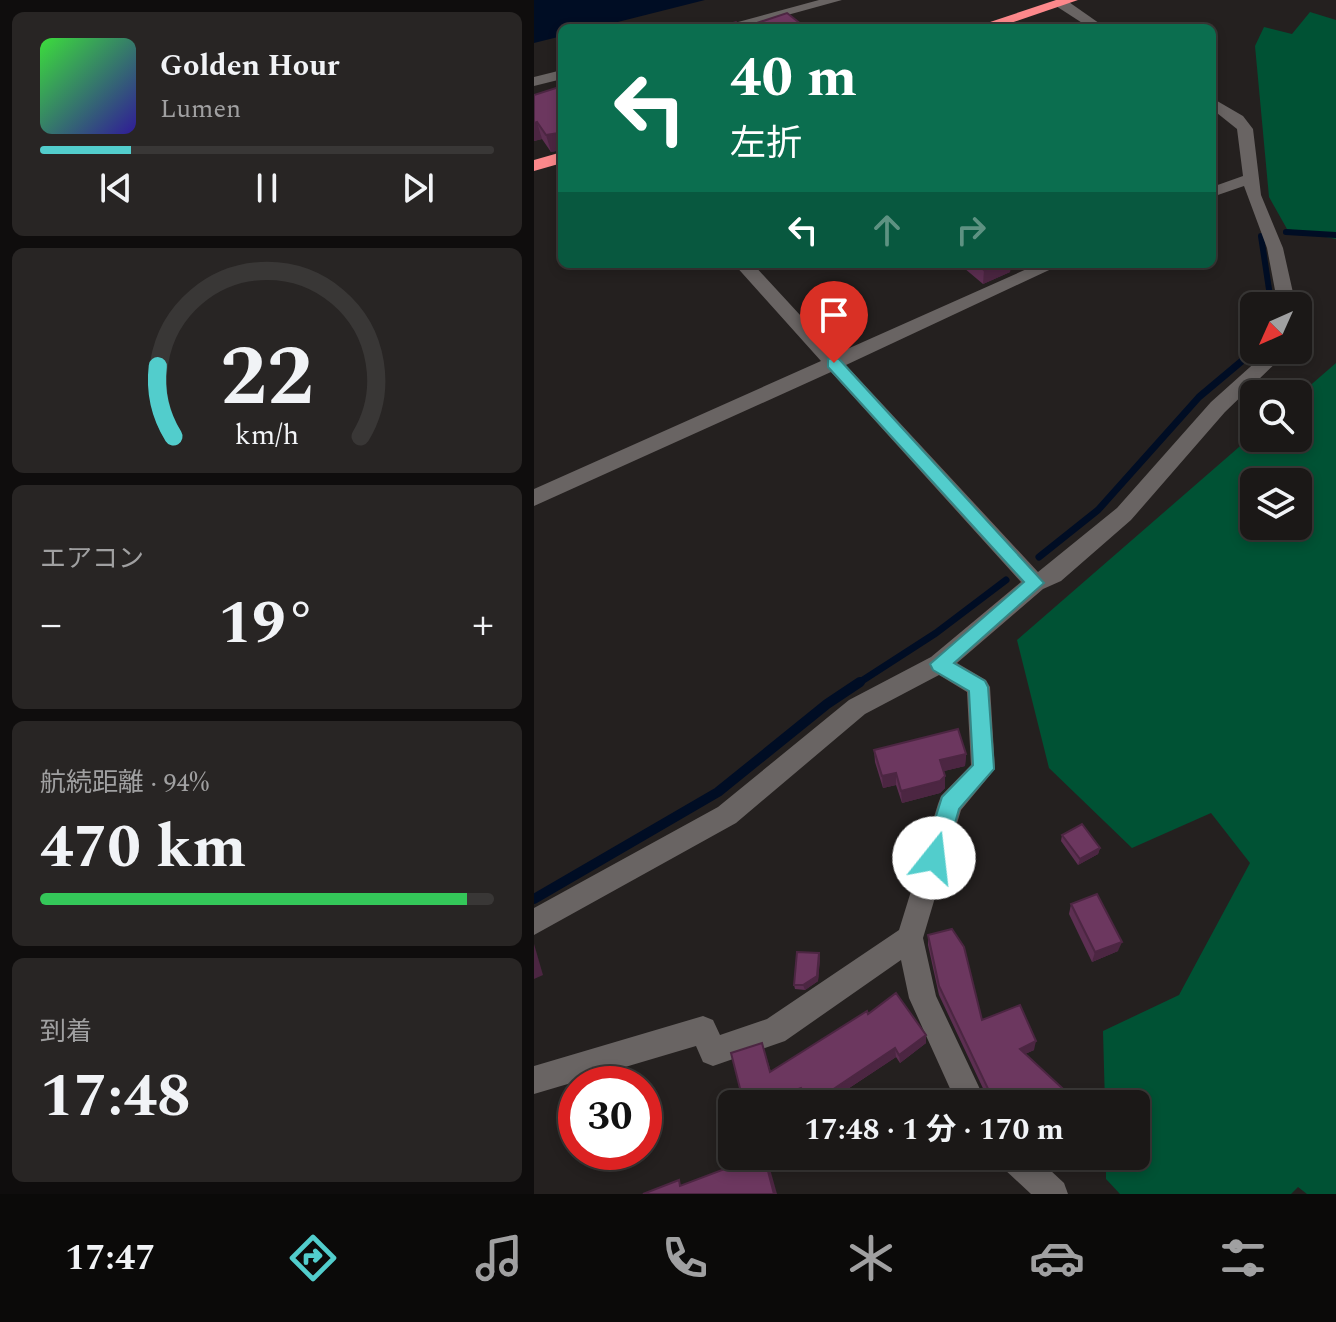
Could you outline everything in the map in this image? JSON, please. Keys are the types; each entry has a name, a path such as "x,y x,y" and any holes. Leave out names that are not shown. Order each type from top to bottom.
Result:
{"highway":[{"path":"993,24 1066,1"},
{"path":"534,166 558,158"}],"street":[{"path":"739,24 835,0"},
{"path":"1066,1 1094,24"},
{"path":"534,82 558,75"},
{"path":"1216,105 1238,119 1245,129 1253,195 1275,248 1284,292"},
{"path":"1216,191 1250,179"},
{"path":"747,268 1035,583"},
{"path":"534,498 1044,268"},
{"path":"534,922 727,815 857,707 939,664 1035,583 1053,575 1124,514 1218,407 1265,364"},
{"path":"939,664 978,687 983,769 950,804 910,938 923,998 966,1090"},
{"path":"534,1080 703,1030 713,1052 775,1031 910,938"},
{"path":"1028,1170 1053,1194"}],"green space":[{"path":"1310,12 1336,20 1336,239 1287,229 1269,197 1255,46 1264,27 1292,34"},
{"path":"1336,363 1336,1194 1307,1194 1298,1187 1291,1194 1120,1194 1106,1179 1106,1170 1150,1170 1150,1090 1105,1090 1103,1031 1179,995 1250,863 1211,813 1132,848 1049,768 1017,640 1240,446 1240,452 1312,452 1312,384"}],"water":[{"path":"534,0 705,0 610,24 558,24 558,37 534,43"}],"building":[{"path":"787,13 801,24 754,24"},
{"path":"558,87 558,133 546,135 537,122 534,123 534,95"},
{"path":"958,729 966,754 940,760 945,776 940,781 901,791 896,773 882,776 874,750"},
{"path":"1082,824 1100,848 1080,859 1062,835"},
{"path":"1097,894 1122,942 1095,952 1071,904"},
{"path":"952,929 964,947 982,1020 1020,1005 1036,1041 1020,1049 1064,1090 989,1090 939,986 928,935"},
{"path":"797,952 819,953 817,976 803,985 794,985"},
{"path":"896,993 926,1035 899,1055 895,1048 832,1090 740,1090 731,1053 762,1043 770,1072 867,1011 868,1014"},
{"path":"722,1170 768,1170 774,1194 643,1194 679,1180 680,1186"}],"waterway":[{"path":"1286,232 1336,235"},
{"path":"1261,236 1269,292"},
{"path":"1039,557 1098,510 1199,397 1240,363"},
{"path":"857,684 936,633 1006,580"},
{"path":"534,899 718,792 827,704 857,684"}],"route":[{"path":"834,363 1035,583 939,664 978,687 983,769 950,804 934,858"}]}
